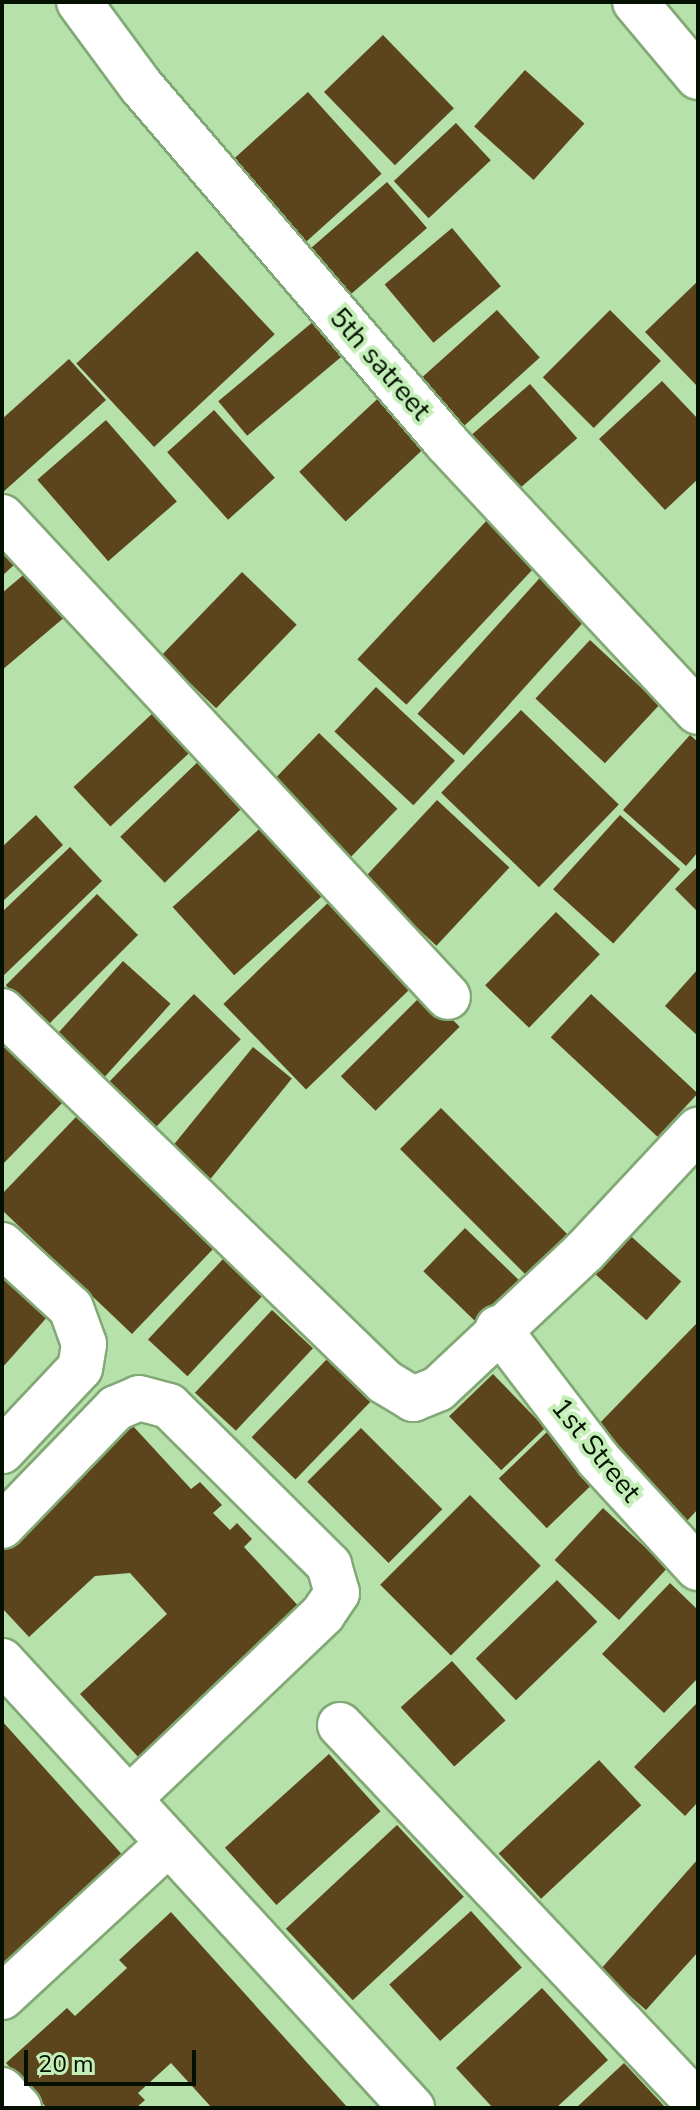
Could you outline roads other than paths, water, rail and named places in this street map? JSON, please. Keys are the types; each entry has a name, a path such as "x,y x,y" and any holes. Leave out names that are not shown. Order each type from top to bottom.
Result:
{"street":[{"path":"635,2 698,77"},
{"name":"5th satreet","path":"101,10 141,86 446,442 698,712"},
{"path":"2,517 448,997"},
{"path":"2,1011 385,1382 413,1399 438,1389 498,1328 585,1251 698,1130"},
{"path":"2,1245 71,1308 84,1344 80,1368 2,1451"},
{"name":"1st Street","path":"498,1328 598,1459 698,1568"},
{"path":"2,1526 116,1408 139,1398 169,1406 329,1565 337,1593 323,1614 129,1799"},
{"path":"2,1661 412,2108"},
{"path":"340,1725 698,2104"},
{"path":"2,1997 169,1843"},
{"path":"2,2090 19,2108"}]}
